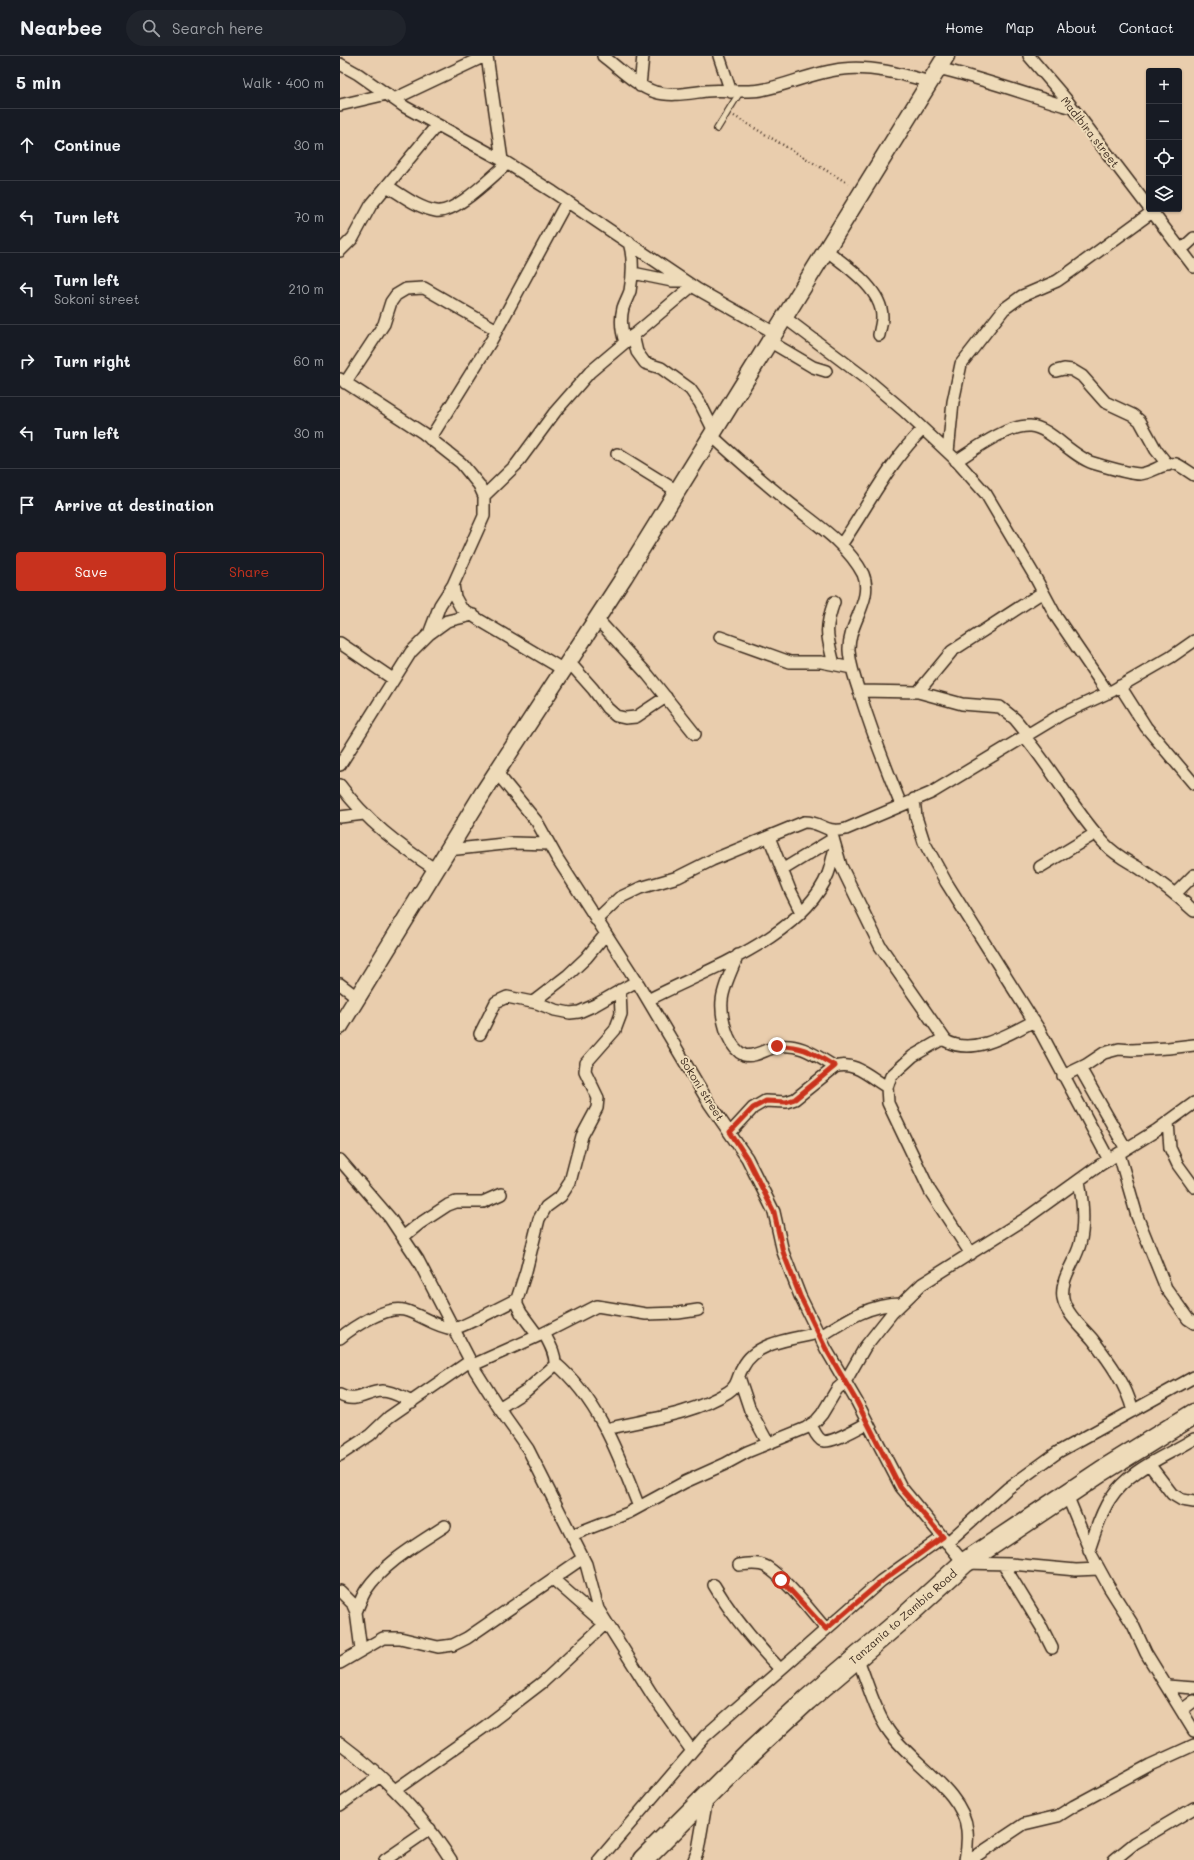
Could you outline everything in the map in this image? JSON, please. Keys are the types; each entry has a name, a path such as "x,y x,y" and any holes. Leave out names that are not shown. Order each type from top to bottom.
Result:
{"highway":[{"name":"Tanzania to Zambia Road","path":"643,1860 708,1794 807,1700 906,1616 964,1563 1194,1414"}],"street":[{"path":"340,105 391,97 486,56 504,162"},
{"path":"603,56 640,86 670,95 709,91 735,92 762,90 820,72 844,69 866,68 892,72 930,82"},
{"path":"640,86 643,56"},
{"path":"719,56 735,92"},
{"name":"Madibira street","path":"1029,56 1072,108 1146,205"},
{"path":"340,1026 448,850 597,619 677,491 942,62 979,78 1020,93 1072,108"},
{"path":"340,64 437,125 504,162 567,201 629,242 688,284 772,337 813,367 826,371"},
{"path":"340,251 353,238 371,205 437,125"},
{"path":"388,186 416,204 438,212 451,208 470,195 504,162"},
{"path":"430,439 497,330 567,201"},
{"path":"948,452 953,402 961,364 1004,309 1022,296 1057,281 1147,212"},
{"name":"Madibira street","path":"1152,212 1194,267"},
{"path":"1181,250 1194,238"},
{"path":"629,242 632,254 633,273 621,320 641,359 645,363 661,368 690,389 700,403 712,433 739,461 841,545 856,562 863,575 866,586 864,599 853,627 849,649 852,668 876,744 901,805"},
{"path":"826,250 856,273 871,290 880,306 882,316 879,335"},
{"path":"633,273 688,284"},
{"path":"484,496 516,465 555,412 590,372 688,284"},
{"path":"429,634 440,606 453,585 484,516 484,496 479,485 462,463 430,439 343,381 384,324 391,302 396,295 406,289 424,288 497,330"},
{"path":"784,317 868,381 923,429 948,452 986,494 1057,618 1108,693"},
{"path":"1056,371 1064,369 1072,370 1082,376 1105,402 1133,415 1140,421 1156,450 1168,465"},
{"path":"956,461 1002,434 1029,426 1040,428 1077,456 1092,463 1139,474 1176,464 1194,476"},
{"path":"841,545 863,514 893,463 908,444 923,429"},
{"path":"617,454 677,491"},
{"path":"453,585 454,597 461,608 472,616 567,666 593,689 607,708 616,716 625,718 636,717 666,698"},
{"path":"918,692 952,651 1043,592"},
{"path":"834,602 827,621 827,632 834,664"},
{"path":"340,764 382,700 392,679 411,652 429,634 447,621 472,616"},
{"path":"597,619 666,698 695,734"},
{"path":"720,637 790,662 821,662 852,668"},
{"path":"782,870 833,839 846,829 931,793 1062,714 1108,693 1171,657 1194,641"},
{"path":"340,643 392,679"},
{"path":"1120,686 1146,727 1194,784"},
{"path":"859,691 918,692 962,704 1000,707 1015,719 1059,781 1077,811 1096,833 1117,855 1150,875 1194,911"},
{"name":"Sokoni street","path":"497,773 537,822 596,920 648,1000 709,1103 747,1158 774,1212 783,1252 800,1296 868,1423 900,1487 964,1563"},
{"path":"340,785 364,814 404,848 436,870"},
{"path":"914,799 916,817 924,842 946,882 1034,1021 1109,1160"},
{"path":"340,818 364,814"},
{"path":"596,920 619,898 640,888 678,877 712,860 804,822 815,823 833,839 841,866 880,946 946,1041 954,1046 962,1047 980,1044 1008,1034 1034,1021"},
{"path":"1040,867 1096,833"},
{"path":"769,837 790,890 801,912"},
{"path":"648,1000 738,955 781,930 801,912 815,896 828,874 833,839"},
{"path":"448,850 513,843 549,844"},
{"path":"1175,894 1194,875"},
{"path":"533,1002 568,975 586,958 605,934"},
{"path":"738,955 722,994 720,1008 729,1039 735,1048 743,1055 751,1055 777,1046 792,1045 835,1066"},
{"path":"480,1034 496,1002 507,997 533,1002 570,1013 579,1012 595,1005 636,981"},
{"path":"340,984 358,997"},
{"path":"620,990 621,1014 615,1030 586,1063 585,1071 598,1098 597,1108 582,1136 570,1182 561,1196 546,1207 539,1219 517,1300 521,1313 541,1334 552,1349 555,1363 569,1375 606,1429 623,1466 639,1507"},
{"path":"944,1038 913,1056 898,1068 891,1076 887,1087 888,1104 930,1191 971,1254"},
{"path":"1063,1076 1080,1068 1104,1053 1119,1048 1161,1049 1194,1046"},
{"path":"730,1132 753,1108 766,1101 786,1102 795,1099 835,1066 842,1064 853,1066 887,1087"},
{"path":"1080,1068 1122,1152 1137,1216 1166,1288 1188,1319 1194,1323"},
{"path":"572,1535 639,1507 685,1482 811,1424 822,1414 837,1389 845,1382 865,1346 892,1313 922,1284 1025,1219 1194,1103"},
{"path":"1168,1122 1170,1148 1178,1165 1194,1187"},
{"path":"340,1160 390,1218 418,1260 472,1363 528,1449 586,1564 598,1609 606,1625 653,1696 692,1751"},
{"path":"1079,1181 1084,1203 1083,1225 1080,1245 1066,1276 1063,1289 1064,1300 1070,1312 1117,1373 1130,1398 1133,1411"},
{"path":"403,1237 448,1205 456,1202 483,1202 500,1194"},
{"path":"340,1338 383,1313 394,1309 404,1310 439,1325 454,1329 517,1300"},
{"path":"606,1429 698,1408 729,1392 737,1385 743,1367 751,1356 766,1346 820,1335 871,1309 888,1304 901,1304"},
{"path":"340,1455 412,1402 472,1363 541,1334 580,1313 597,1306 646,1314 678,1313 698,1310"},
{"path":"500,1408 547,1374 555,1363"},
{"path":"739,1377 750,1410 768,1443"},
{"path":"599,1860 705,1736 882,1581 945,1540 1007,1489 1058,1452 1194,1377"},
{"path":"340,1395 354,1399 383,1391 394,1393 412,1402"},
{"path":"811,1424 820,1440 824,1442 832,1442 868,1423"},
{"path":"1089,1550 1110,1499 1120,1485 1132,1473 1194,1439"},
{"path":"1149,1464 1172,1494 1182,1500 1194,1502"},
{"path":"1067,1495 1089,1550 1099,1569 1133,1625 1146,1653 1194,1731"},
{"path":"356,1612 366,1590 386,1568 406,1552 445,1526"},
{"path":"340,1663 383,1638 400,1638 438,1647 453,1645 467,1638 583,1558"},
{"path":"964,1563 1003,1564 1076,1570 1099,1569"},
{"path":"739,1565 755,1564 766,1567 781,1580 826,1629"},
{"path":"1003,1564 1042,1628 1052,1648"},
{"path":"553,1579 606,1625"},
{"path":"714,1585 735,1618 780,1669"},
{"path":"340,1592 352,1603 356,1612 361,1650"},
{"path":"395,1790 483,1728 543,1682 606,1625"},
{"path":"857,1657 888,1731 902,1747 950,1793 963,1815 967,1828 965,1860"},
{"path":"1167,1686 1194,1688"},
{"path":"1182,1710 1194,1701"},
{"path":"340,1744 380,1776 421,1817 451,1860"},
{"path":"970,1860 1024,1824 1058,1816 1150,1764 1194,1745"},
{"path":"340,1805 380,1776"},
{"path":"694,1860 698,1850 708,1794"},
{"path":"1114,1860 1135,1843 1194,1808"},
{"path":"385,1860 430,1829"}],"lane":[{"path":"717,129 727,112 735,92"}],"path":[{"path":"727,112 862,192"}],"route":[{"path":"777,1046 792,1045 835,1066 795,1099 786,1102 766,1101 753,1108 730,1132 747,1158 774,1212 783,1252 800,1296 826,1349 857,1402 900,1487 943,1537 882,1581 826,1629 781,1580"}]}
